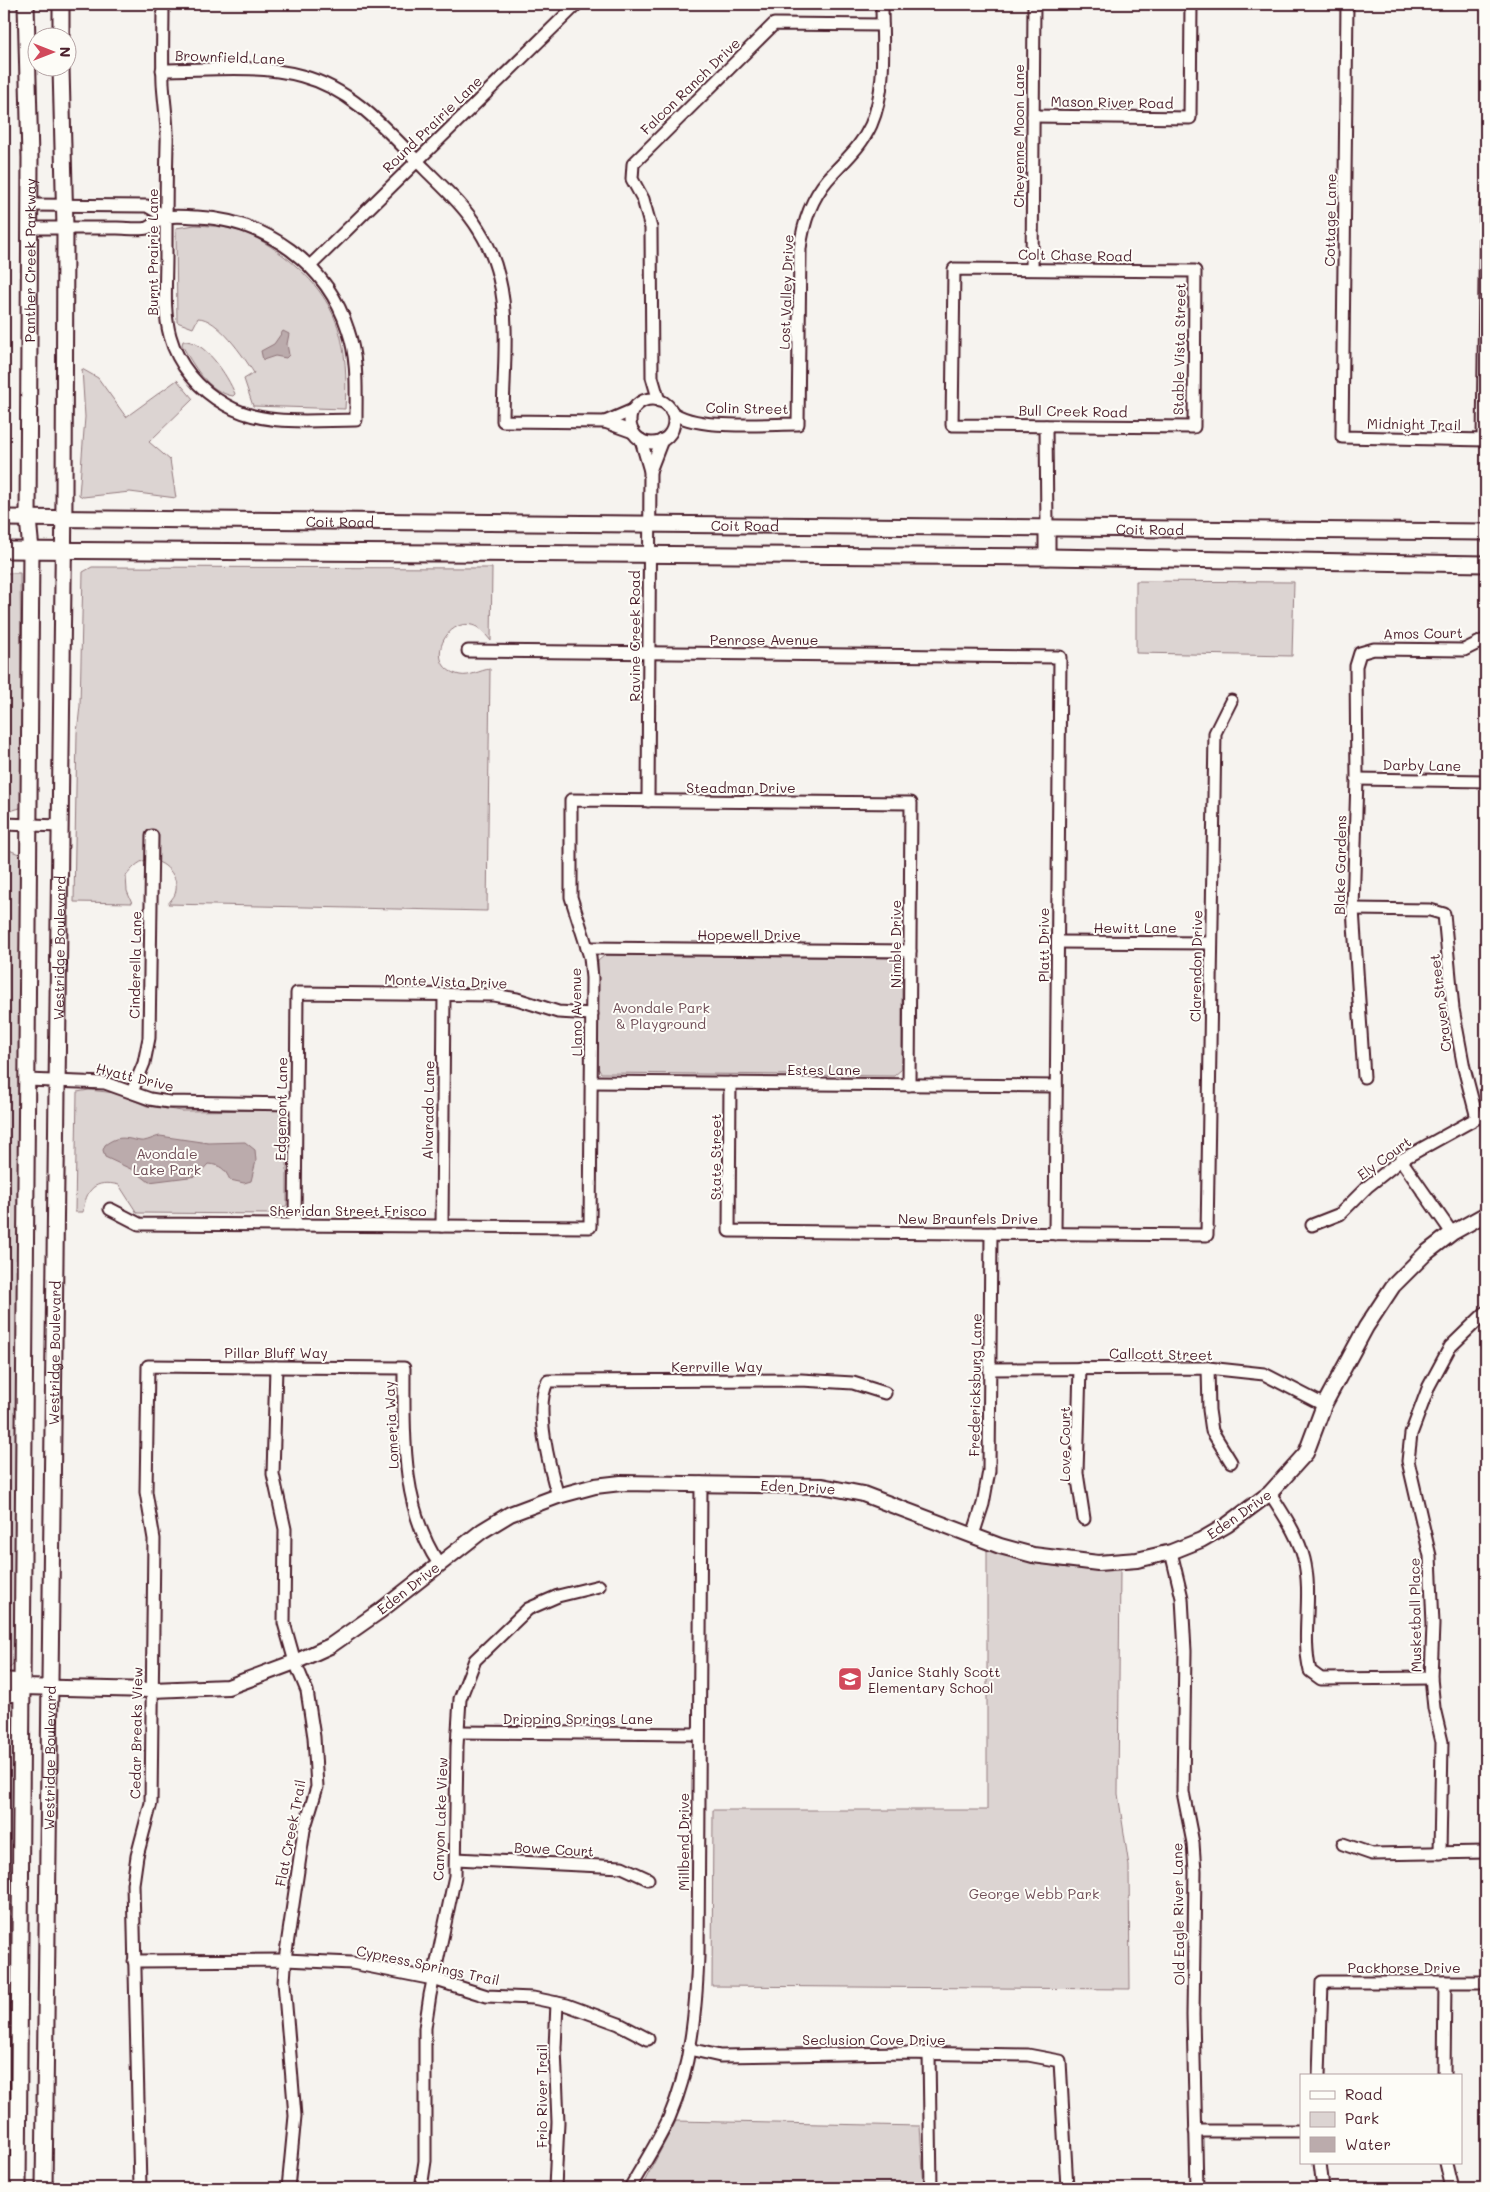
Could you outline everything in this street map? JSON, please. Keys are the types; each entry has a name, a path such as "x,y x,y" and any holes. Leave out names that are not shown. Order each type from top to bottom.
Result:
{"main road":[{"name":"Panther Creek Parkway","path":"26,4 30,228 28,519"},
{"path":"61,4 61,28"},
{"path":"61,78 65,228 64,518"},
{"name":"Coit Road","path":"4,518 650,526 1047,527 1486,532"},
{"name":"Westridge Boulevard","path":"44,2188 48,1687 64,518"},
{"name":"Westridge Boulevard","path":"18,2188 31,550 28,519"},
{"path":"1047,527 1047,558"},
{"path":"4,550 1047,558 1486,564"}],"street":[{"name":"Burnt Prairie Lane","path":"163,4 162,70 167,141 165,303 168,325 179,357 199,385 226,405 258,417 356,420 356,368 348,331 333,296 310,266"},
{"name":"Round Prairie Lane","path":"310,266 576,4"},
{"name":"Lost Valley Drive","path":"798,424 800,249 803,228 810,207 820,189 854,152 873,120 881,88 882,4"},
{"name":"Cheyenne Moon Lane","path":"1032,269 1034,4"},
{"name":"Mason River Road","path":"1033,116 1190,118 1191,4"},
{"name":"Cottage Lane","path":"1342,437 1347,4"},
{"name":"Falcon Ranch Drive","path":"652,376 652,237 647,209 632,179 631,171 636,160 774,24 882,25"},
{"name":"Brownfield Lane","path":"162,70 275,71 315,80 341,92 363,108 471,218 486,241 496,265 504,304 503,421 605,422"},
{"path":"1485,440 1486,204"},
{"path":"29,205 148,206 166,217 207,218 245,226 280,242 310,266"},
{"path":"30,228 146,228 166,217"},
{"name":"Colt Chase Road","path":"952,425 954,268 1195,271"},
{"name":"Stable Vista Street","path":"1194,428 1195,271"},
{"path":"605,422 652,443 666,436 673,422 670,411 659,401 652,376"},
{"path":"637,436 630,421 652,376"},
{"path":"605,422 648,400 659,401"},
{"name":"Colin Street","path":"670,411 696,422 798,424"},
{"name":"Colin Street","path":"666,436 696,422"},
{"name":"Bull Creek Road","path":"952,425 1194,428"},
{"path":"1046,426 1047,527"},
{"name":"Ravine Creek Road","path":"637,436 650,471 648,801"},
{"name":"Ravine Creek Road","path":"650,471 666,436"},
{"name":"Midnight Trail","path":"1342,437 1485,440"},
{"name":"Amos Court","path":"1360,653 1374,649 1464,650 1486,639"},
{"name":"Penrose Avenue","path":"468,651 1060,657"},
{"name":"Blake Gardens","path":"1360,653 1356,666 1357,779 1353,910 1364,1077"},
{"name":"Platt Drive","path":"1055,1234 1060,657"},
{"name":"Clarendon Drive","path":"1207,1235 1215,734 1231,701"},
{"name":"Darby Lane","path":"1357,779 1486,781"},
{"name":"Steadman Drive","path":"571,800 911,803"},
{"name":"Llano Avenue","path":"571,800 570,891 574,913 587,948 592,972 590,1227"},
{"name":"Nimble Drive","path":"909,1085 911,803"},
{"path":"4,824 60,826"},
{"name":"Cinderella Lane","path":"132,1092 144,1063 149,1038 152,836"},
{"name":"Craven Street","path":"1353,910 1430,910 1444,914 1453,1009 1464,1068 1477,1118"},
{"name":"Hewitt Lane","path":"1058,942 1211,943"},
{"name":"Hopewell Drive","path":"587,948 910,951"},
{"name":"Monte Vista Drive","path":"297,993 504,996 558,1012 592,1014"},
{"name":"Edgemont Lane","path":"295,1224 297,993"},
{"name":"Alvarado Lane","path":"442,1226 444,994"},
{"name":"Hyatt Drive","path":"27,1080 99,1082 169,1102 296,1104"},
{"name":"Estes Lane","path":"591,1082 1056,1086"},
{"name":"State Street","path":"729,1231 730,1083"},
{"name":"Ely Court","path":"1312,1225 1340,1214 1366,1187 1401,1160 1477,1118"},
{"path":"1401,1160 1452,1233"},
{"name":"Sheridan Street Frisco","path":"110,1209 139,1224 590,1227"},
{"name":"Eden Drive","path":"4,1680 15,1681 22,1687 152,1690 228,1687 295,1662 330,1646 380,1611 482,1531 510,1514 558,1496 595,1486 622,1483 822,1486 843,1489 902,1507 1000,1546 1033,1555 1098,1563 1137,1560 1171,1552 1201,1540 1270,1494 1306,1453 1324,1405 1366,1327 1393,1286 1426,1253 1452,1233 1486,1214"},
{"name":"New Braunfels Drive","path":"729,1231 1207,1235"},
{"name":"Fredericksburg Lane","path":"973,1535 983,1504 989,1471 992,1233"},
{"name":"Musketball Place","path":"1440,1853 1442,1742 1434,1708 1431,1678 1433,1624 1430,1556 1408,1461 1411,1434 1429,1386 1450,1347 1486,1312"},
{"name":"Pillar Bluff Way","path":"148,1366 404,1368"},
{"name":"Cedar Breaks View","path":"140,2188 133,1884 137,1856 151,1803 154,1539 146,1492 148,1366"},
{"name":"Flat Creek Trail","path":"276,1367 273,1474 285,1529 284,1623 295,1662 307,1691 314,1737 317,1788 304,1830 285,1960 284,1982 295,2116 288,2188"},
{"name":"Lomeria Way","path":"404,1368 406,1463 416,1509 428,1547 439,1564"},
{"name":"Love Court","path":"1080,1368 1077,1473 1084,1519"},
{"path":"1208,1368 1208,1410 1212,1431 1231,1462"},
{"name":"Callcott Street","path":"990,1369 1208,1368 1264,1374 1324,1405"},
{"name":"Kerrville Way","path":"558,1496 545,1439 543,1404 544,1388 548,1381 801,1380 853,1383 885,1392"},
{"name":"Millbend Drive","path":"630,2188 669,2118 689,2049 695,2012 698,1956 701,1483"},
{"path":"1270,1494 1295,1534 1304,1559 1307,1584 1305,1653 1310,1671 1321,1679 1431,1678"},
{"name":"Old Eagle River Lane","path":"1171,1552 1182,1598 1185,1651 1183,1792 1193,1843 1195,1871 1195,2131 1197,2188"},
{"name":"Canyon Lake View","path":"421,2188 425,2161 425,2028 433,1979 455,1876 460,1699 475,1660 528,1609 558,1596 599,1586"},
{"name":"Eden Drive","path":"4,1694 16,1694 22,1687"},
{"name":"Dripping Springs Lane","path":"458,1732 698,1734"},
{"path":"1343,1844 1372,1854 1486,1852"},
{"name":"Bowe Court","path":"456,1859 622,1867 648,1879"},
{"name":"Cypress Springs Trail","path":"134,1961 285,1960 352,1963 433,1979 487,1996 533,1998 557,2003 619,2024 648,2039"},
{"name":"Packhorse Drive","path":"1319,2074 1322,1982 1486,1982"},
{"path":"1444,2074 1445,1982"},
{"name":"Frio River Trail","path":"555,2188 558,2122 555,2048 557,2003"},
{"name":"Seclusion Cove Drive","path":"689,2049 720,2056 1028,2055 1060,2061 1067,2188"},
{"path":"929,2054 931,2188"},
{"path":"1195,2131 1300,2131"},
{"path":"1320,2164 1323,2188"},
{"path":"1446,2164 1452,2188"}],"green space":[{"path":"195,225 231,229 243,232 257,239 289,260 320,292 338,326 345,365 345,409 253,406 244,379 254,373 222,331 214,324 198,318 193,328 177,322 176,228"},
{"path":"183,341 191,342 207,352 232,386 235,394 233,396 216,389 202,377 182,345"},
{"path":"82,369 98,378 126,417 177,380 193,399 149,442 170,460 176,498 130,492 83,497 79,495 85,417"},
{"path":"92,567 492,568 491,641 483,631 466,624 456,627 448,633 440,652 442,662 448,670 460,675 468,675 490,669 487,911 168,904 174,895 176,881 170,870 153,860 147,860 138,864 126,876 127,891 132,903 74,902 77,733 80,706 83,572"},
{"path":"4,573 20,573 22,801 20,808 10,811 4,809"},
{"path":"1136,581 1294,582 1292,656 1136,653"},
{"path":"9,850 24,856 15,1661 10,1668 4,1670 4,1138"},
{"name":"Avondale Park & Playground","path":"605,955 897,958 902,965 902,1069 894,1076 601,1073 598,1068 598,961"},
{"name":"Avondale Lake Park","path":"89,1090 116,1093 147,1106 182,1111 279,1110 287,1119 287,1205 274,1214 137,1213 119,1185 104,1183 89,1192 83,1212 75,1212 77,1092"},
{"name":"George Webb Park","path":"987,1549 1052,1566 1103,1570 1120,1569 1118,1794 1129,1866 1130,1989 712,1986 713,1810 987,1810"},
{"path":"4,1698 13,1705 15,1711 9,2184 7,2188 4,2188"},
{"path":"676,2121 920,2126 924,2188 641,2188"}],"water":[{"path":"283,331 289,334 287,344 289,355 286,358 275,356 263,360 261,351 274,344"},
{"path":"160,1136 208,1143 245,1142 255,1150 256,1161 251,1181 244,1183 230,1180 222,1168 208,1164 197,1176 149,1182 135,1171 105,1157 103,1150 105,1145 114,1140 126,1138 142,1141"}],"place":[{"name":"Janice Stahly Scott Elementary School","path":"850,1679"}]}
